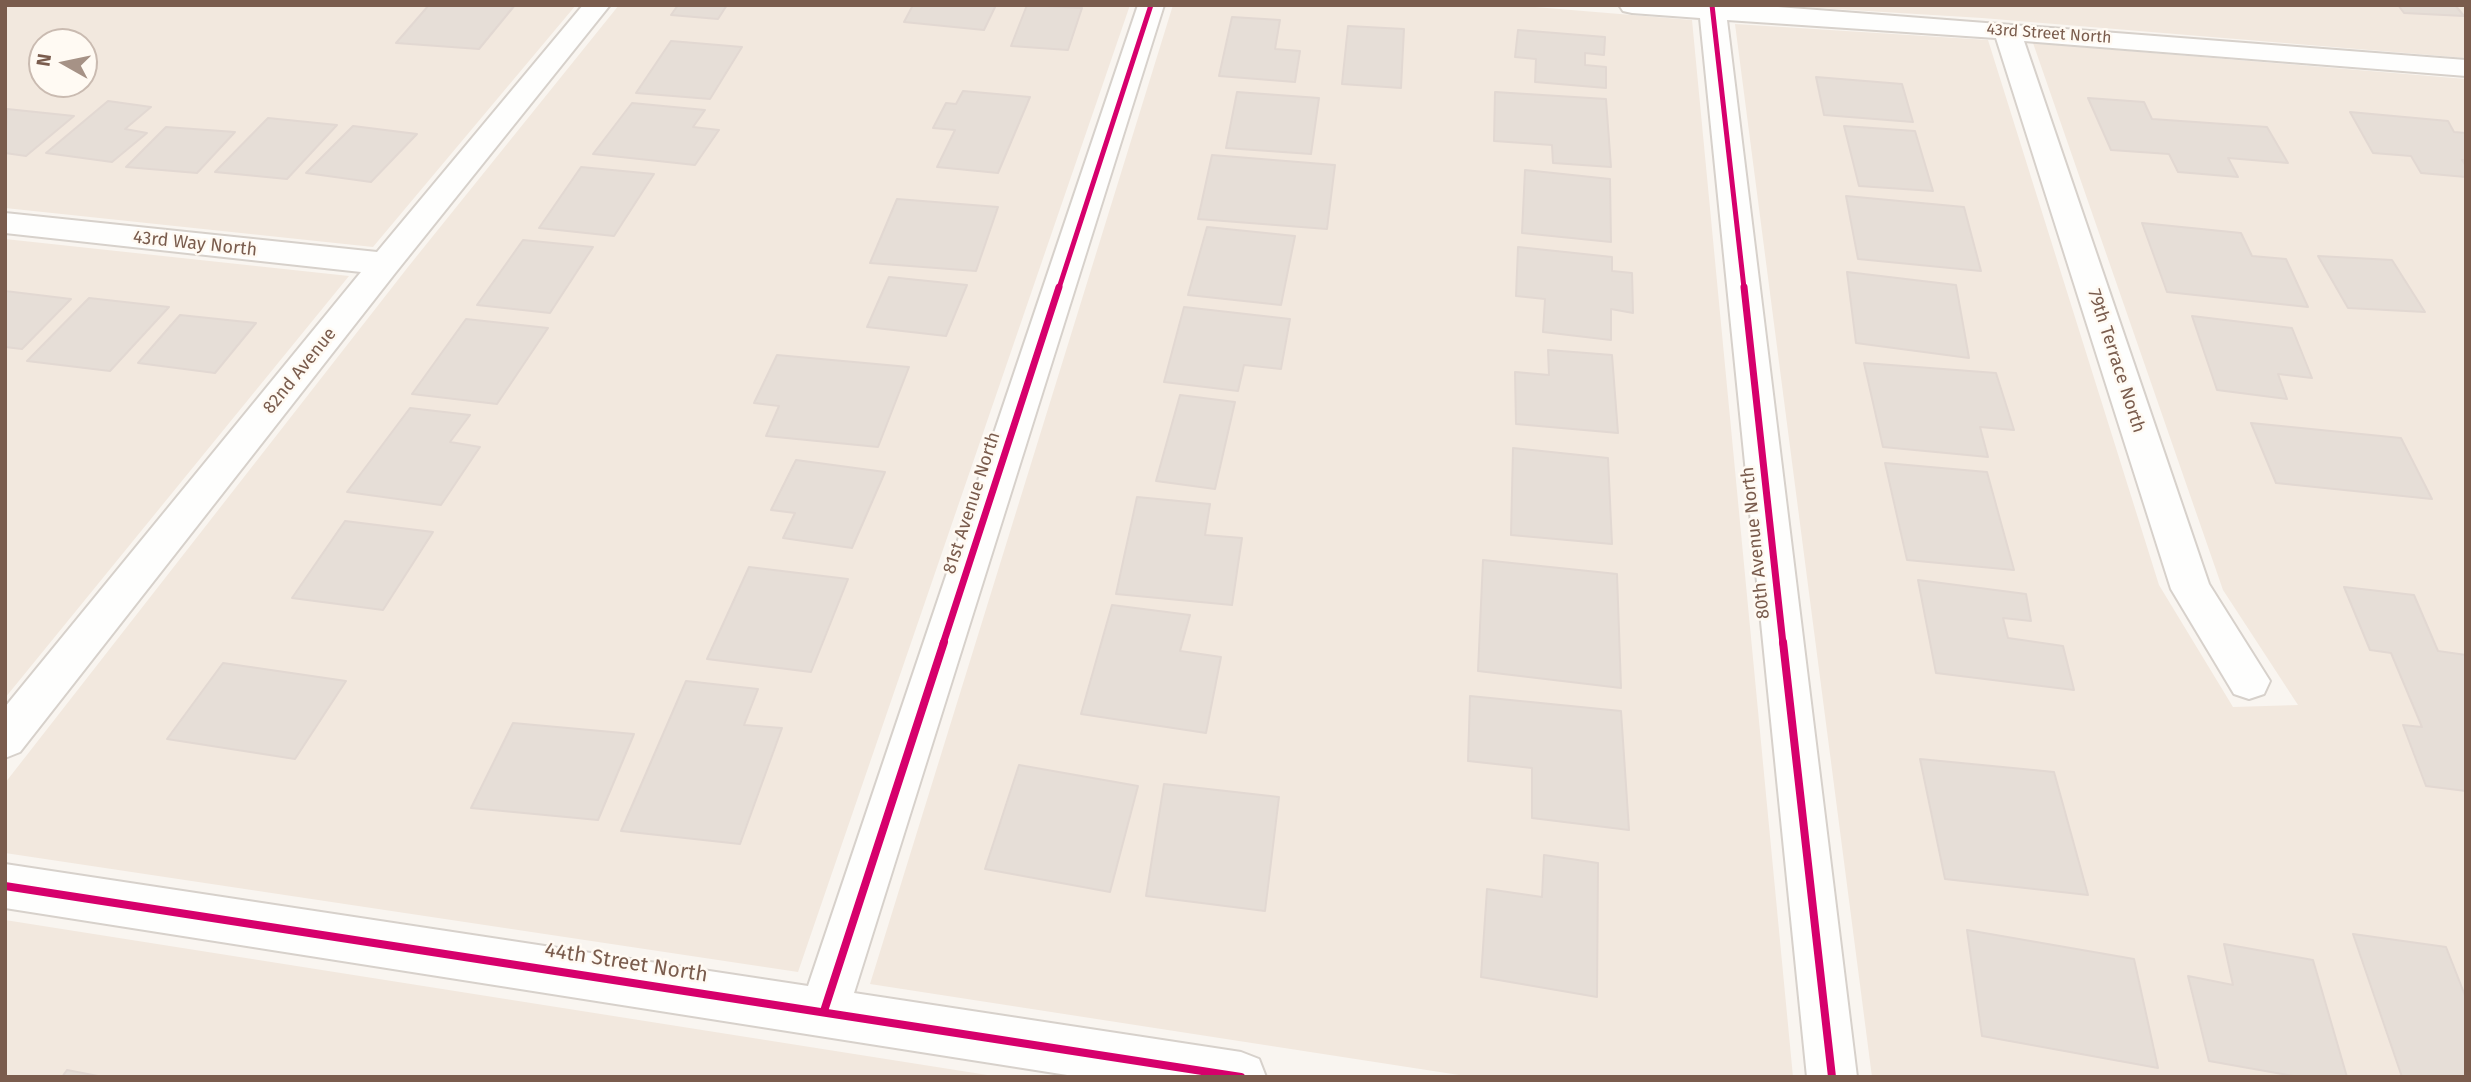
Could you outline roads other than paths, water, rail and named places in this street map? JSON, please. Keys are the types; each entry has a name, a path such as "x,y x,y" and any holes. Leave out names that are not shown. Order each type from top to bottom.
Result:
{"street":[{"name":"82nd Avenue","path":"5,739 385,264 597,5"},
{"name":"81st Avenue North","path":"824,1011 1151,5"},
{"name":"43rd Street North","path":"1632,5 2007,31 2466,68"},
{"name":"80th Avenue North","path":"1712,9 1832,1077"},
{"name":"79th Terrace North","path":"2007,31 2191,589 2249,681"},
{"name":"43rd Way North","path":"5,223 385,264"},
{"name":"44th Street North","path":"5,886 1241,1077"}]}
